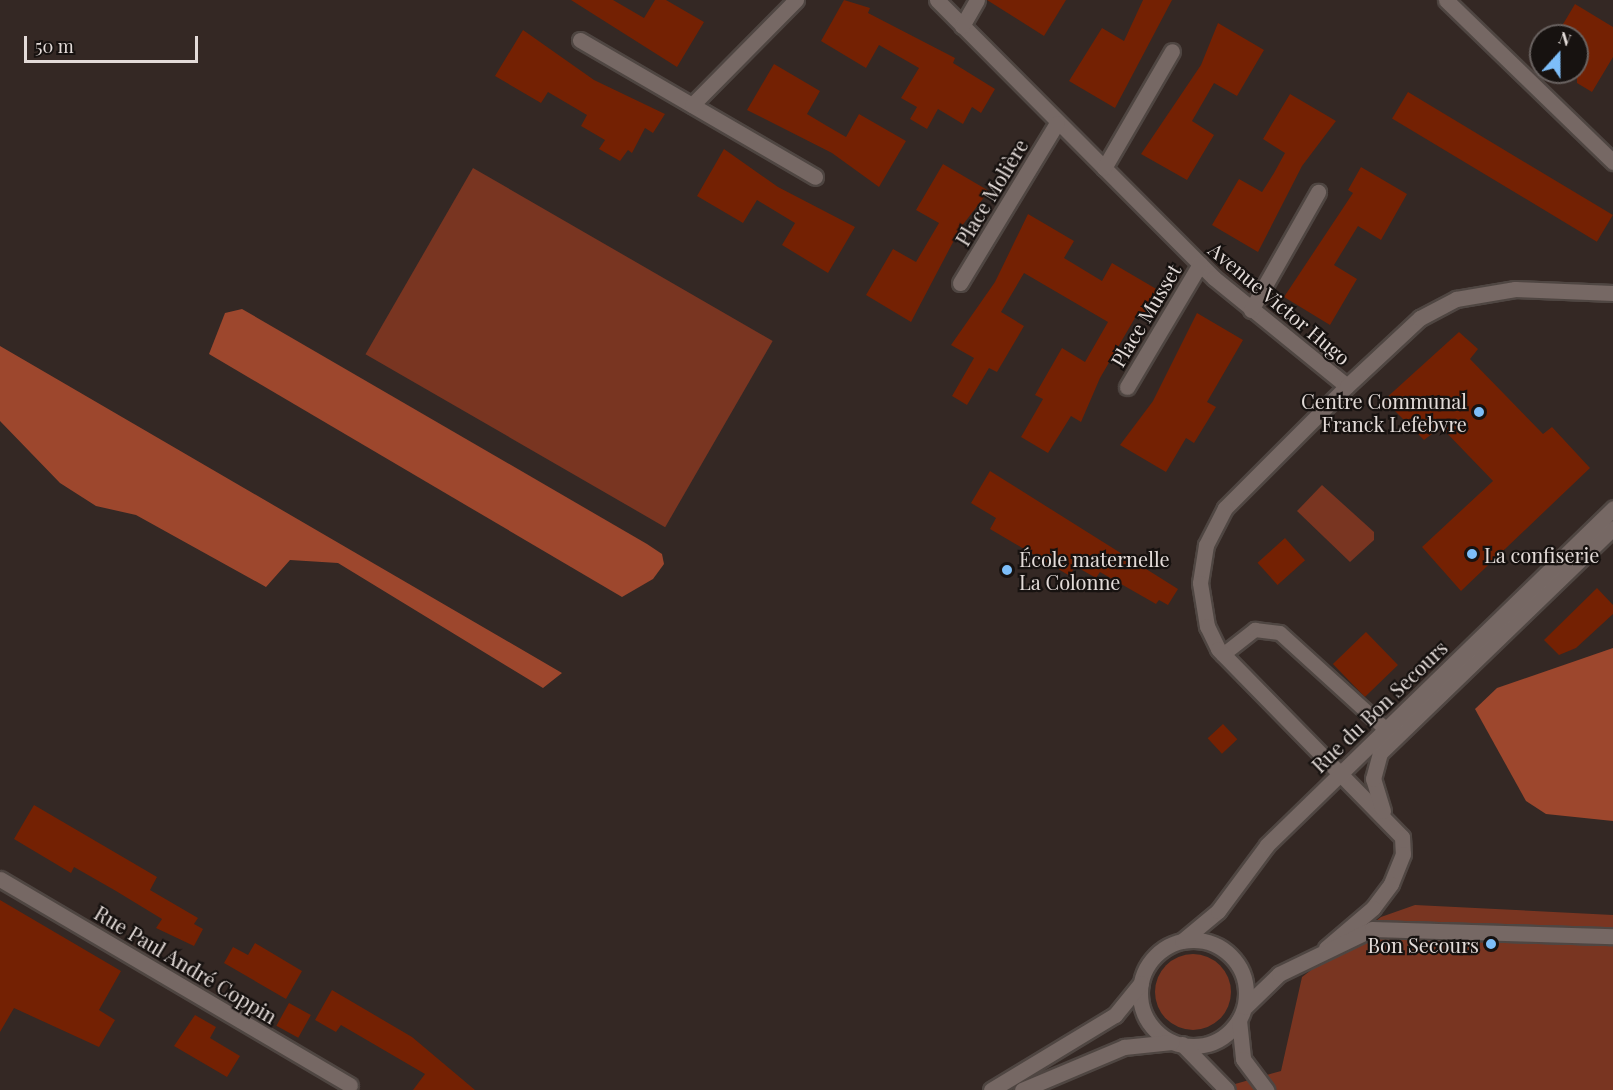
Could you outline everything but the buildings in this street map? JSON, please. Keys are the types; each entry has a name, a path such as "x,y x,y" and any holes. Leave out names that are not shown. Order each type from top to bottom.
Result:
{"street":[{"path":"692,105 796,0"},
{"name":"Avenue Victor Hugo","path":"937,0 1200,264 1251,310 1347,386 1236,494 1210,536 1200,573 1201,598 1211,638 1223,655 1340,774 1388,819"},
{"path":"962,26 977,0"},
{"path":"1446,0 1613,162"},
{"path":"580,40 815,177"},
{"path":"1104,168 1172,51"},
{"name":"Place Molière","path":"960,283 1057,123"},
{"path":"1251,310 1318,192"},
{"name":"Place Musset","path":"1127,387 1200,264"},
{"path":"1347,386 1409,328 1456,299 1515,289 1613,292"},
{"name":"Rue du Bon Secours","path":"1427,707 1613,508"},
{"name":"Rue du Bon Secours","path":"1182,941 1207,922 1251,863 1340,774 1427,707 1613,528"},
{"name":"Rue du Bon Secours","path":"1388,819 1376,796 1373,772 1390,734"},
{"path":"1326,948 1373,908 1396,877 1403,842 1388,819"},
{"name":"Rue Paul André Coppin","path":"0,879 350,1085"},
{"path":"1022,1090 1124,1047 1216,1040 1279,974 1326,948 1365,931 1399,926 1613,936"},
{"path":"991,1090 1115,1015 1141,983 1154,956 1182,941 1206,941 1232,956 1244,977 1243,1059 1266,1090"},
{"path":"1141,983 1148,1021 1178,1043 1227,1090"}],"lane":[{"path":"1223,655 1255,630 1280,633 1390,734"}],"shaded area":[{"path":"473,168 773,341 665,527 366,354"},
{"path":"242,309 647,544 662,554 664,564 653,579 622,597 209,354 225,313"},
{"path":"0,346 562,673 543,688 338,563 290,560 266,587 136,515 96,506 60,483 0,421"},
{"path":"1322,485 1374,532 1374,540 1350,562 1297,511"},
{"path":"1613,648 1613,821 1546,814 1526,801 1475,709 1497,688"},
{"path":"1415,905 1613,915 1613,1090 1214,1090 1281,1071 1302,977 1381,917"},
{"path":"1201,954 1214,960 1225,971 1231,984 1229,1007 1214,1024 1201,1030 1185,1030 1172,1024 1157,1007 1155,984 1161,971 1178,956"}],"place":[{"name":"Centre Communal Franck Lefebvre","path":"1479,412"},
{"name":"La confiserie","path":"1472,554"},
{"name":"École maternelle La Colonne","path":"1007,570"},
{"name":"Bon Secours","path":"1491,944"}]}
